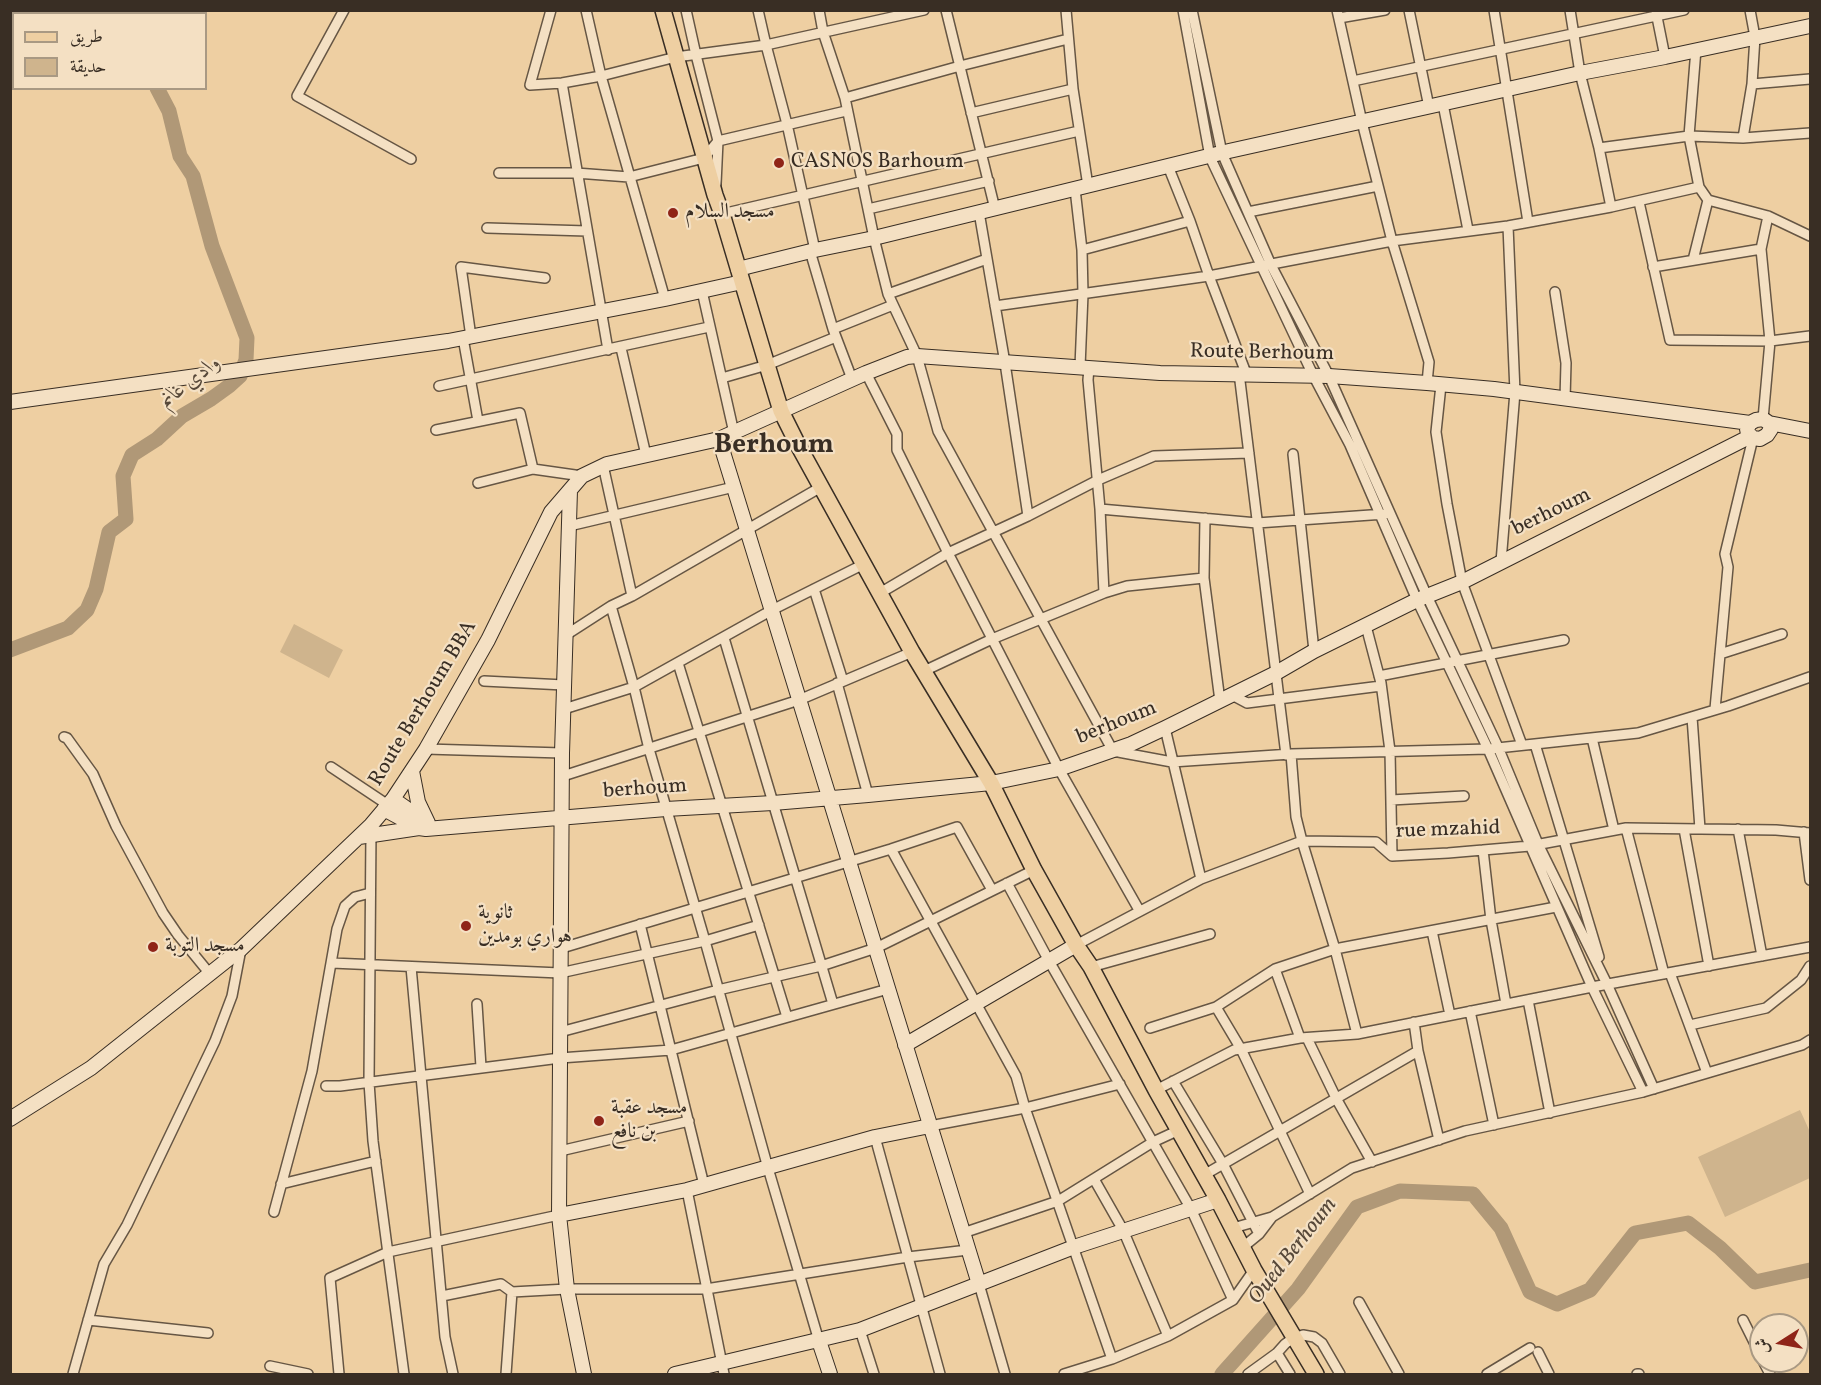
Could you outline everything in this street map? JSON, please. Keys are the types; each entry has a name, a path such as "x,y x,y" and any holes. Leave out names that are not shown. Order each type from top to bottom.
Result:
{"main road":[{"path":"663,10 715,195 767,365 782,411 798,445 912,652 991,783 1034,870 1091,967 1254,1270 1316,1374"}],"street":[{"path":"344,10 297,96 411,159"},
{"path":"551,10 530,85 562,83 601,76 676,57 765,45 823,32 878,15 924,10"},
{"path":"586,10 601,76 665,300"},
{"path":"686,10 718,141 715,195"},
{"path":"758,10 765,45 787,124 813,251 834,333 852,379"},
{"path":"819,10 823,32 845,98 846,111 888,294 917,356 938,431 1113,751 1172,762 1288,754 1493,748 1592,738 1638,733 1715,710 1810,677"},
{"path":"946,10 995,209"},
{"path":"1066,10 1072,89 1079,131 1085,368 1098,480 1104,593"},
{"path":"1183,10 1216,155 1313,375 1350,445 1380,514 1493,748 1534,845 1556,907 1643,1092"},
{"path":"1192,10 1216,155 1248,212 1266,266 1329,375 1390,513 1422,598"},
{"path":"1385,10 1338,14 1392,241 1434,384 1436,432 1462,582 1522,745"},
{"path":"1409,10 1429,107"},
{"path":"1494,10 1528,222"},
{"path":"1570,10 1580,73 1611,207"},
{"path":"1353,81 1574,34 1657,13 1684,10"},
{"path":"1743,138 1752,84 1755,38 1750,10"},
{"path":"1657,13 1665,57"},
{"path":"10,402 467,338 665,300 702,291 740,275 813,251 1168,166 1580,73 1810,26"},
{"path":"845,98 1068,39"},
{"path":"1696,49 1689,136 1699,187 1708,200 1768,216 1810,236"},
{"path":"1752,84 1810,79"},
{"path":"562,83 608,350"},
{"path":"971,113 1072,89"},
{"path":"1443,104 1468,230"},
{"path":"499,173 576,173 629,177 705,158 718,141 846,111"},
{"path":"722,214 1079,131"},
{"path":"1599,148 1689,136 1743,138 1810,133"},
{"path":"1168,166 1190,221 1243,373 1257,522 1296,817 1335,949 1357,1034"},
{"path":"868,209 988,181"},
{"path":"1248,212 1378,186"},
{"path":"995,306 1209,276 1392,241 1508,226 1639,202 1699,187"},
{"path":"1693,260 1708,200"},
{"path":"1639,202 1670,340 1770,341 1810,336"},
{"path":"979,213 1028,516"},
{"path":"1715,710 1728,567 1725,554 1759,429 1770,341 1761,249 1768,216"},
{"path":"1082,250 1190,221"},
{"path":"1501,562 1515,392 1508,226"},
{"path":"487,228 586,231"},
{"path":"1653,267 1761,249"},
{"path":"888,294 987,259"},
{"path":"478,421 471,379 461,267 545,278"},
{"path":"702,291 734,433"},
{"path":"1555,292 1566,363 1565,399"},
{"path":"722,378 767,365 892,305"},
{"path":"439,386 709,327"},
{"path":"621,348 646,455"},
{"name":"Route Berhoum","path":"782,411 866,373 907,357 917,356 1160,373 1329,375 1434,384 1515,392 1759,429"},
{"path":"866,373 897,434 897,450 948,553 1059,769 1139,910"},
{"name":"Route Berhoum BBA","path":"10,1119 91,1068 242,949 367,832 426,749 488,640 551,512 582,476 603,465 719,439 782,411"},
{"path":"436,430 520,413 533,469"},
{"path":"1759,429 1810,431"},
{"path":"1759,429 1810,435"},
{"name":"berhoum","path":"367,832 868,795 991,783 1059,769 1113,751 1165,728 1276,673 1314,651 1422,598 1462,582 1759,429"},
{"path":"719,439 1005,1374"},
{"path":"880,593 948,553 1098,480 1154,456 1249,453"},
{"path":"1293,454 1314,651"},
{"path":"603,465 633,596"},
{"path":"478,483 533,469 582,476"},
{"path":"569,526 734,487"},
{"path":"566,635 611,606 633,596 821,487"},
{"path":"570,490 562,753 559,1215 567,1289 584,1374"},
{"path":"1100,509 1257,522 1390,513"},
{"path":"1205,518 1204,578 1226,698 1247,703 1381,686"},
{"path":"564,710 634,687 772,610 864,564"},
{"path":"924,671 992,639 1104,593 1127,586 1204,578"},
{"path":"814,589 868,795"},
{"path":"611,606 649,749 768,1168 830,1374"},
{"path":"1366,626 1381,686 1390,751 1392,856"},
{"path":"1720,654 1782,634"},
{"path":"724,638 833,1004"},
{"path":"1379,676 1564,640"},
{"path":"563,776 799,700 912,652"},
{"path":"678,663 787,1017"},
{"path":"484,681 564,686"},
{"path":"1692,717 1700,829"},
{"path":"1165,728 1201,879"},
{"path":"64,737 93,774 116,826 163,913 210,974"},
{"path":"1592,738 1614,830"},
{"path":"1535,744 1607,984"},
{"path":"426,749 562,753"},
{"path":"331,766 388,805 427,827"},
{"path":"412,771 416,794 427,827"},
{"path":"1391,800 1464,796"},
{"path":"562,948 849,862 957,827 992,890"},
{"path":"1626,828 1667,973 1690,1025 1707,1073"},
{"name":"rue mzahid","path":"1076,945 1201,879 1302,841 1376,842 1392,856 1534,845 1626,828 1807,832"},
{"path":"1684,828 1709,966"},
{"path":"1738,829 1762,956"},
{"path":"367,832 370,892 369,1082 376,1161 404,1374"},
{"path":"1807,832 1810,880"},
{"path":"1534,845 1607,984 1654,1089"},
{"path":"891,849 1016,1076 1112,1359"},
{"path":"1483,850 1491,920 1506,1004"},
{"path":"560,1032 718,990 821,966 876,948 1034,870"},
{"path":"1007,883 1048,961 1191,1209 1233,1300"},
{"path":"274,1212 312,1071 337,929 345,906 355,897 370,892"},
{"path":"1150,1028 1216,1007 1275,969 1335,949 1556,907"},
{"path":"640,924 704,1185"},
{"path":"332,963 560,973 705,941 759,925"},
{"path":"1432,931 1450,1015"},
{"path":"1091,967 1210,934"},
{"path":"905,1045 1076,945"},
{"path":"1156,1090 1241,1048 1304,1038 1357,1034 1607,984 1810,947"},
{"path":"73,1374 104,1264 127,1225 214,1041 232,996 242,949"},
{"path":"1690,1025 1766,1008 1801,980 1810,966"},
{"path":"411,967 446,1337 453,1374"},
{"path":"1275,969 1304,1038 1372,1162"},
{"path":"326,1086 560,1058 671,1050 888,989"},
{"path":"1528,1000 1550,1113"},
{"path":"477,1004 481,1067"},
{"path":"1216,1007 1241,1048 1310,1194"},
{"path":"1470,1011 1494,1125"},
{"path":"1414,1022 1418,1051 1439,1140"},
{"path":"1233,1228 1272,1217 1352,1168 1465,1131 1643,1092 1802,1045 1810,1040"},
{"path":"1204,1175 1418,1051"},
{"path":"1173,1081 1223,1164 1259,1234"},
{"path":"339,1374 330,1278 388,1252 437,1240 687,1190 875,1137 1025,1108 1120,1084"},
{"path":"560,1151 688,1121"},
{"path":"963,1233 1058,1202 1154,1142 1179,1130"},
{"path":"875,1137 940,1374"},
{"path":"281,1184 376,1161"},
{"path":"1094,1179 1123,1230 1168,1336"},
{"path":"687,1190 723,1368"},
{"path":"675,1374 723,1368 860,1330 1074,1246 1218,1200"},
{"path":"1243,1247 1259,1234 1272,1217"},
{"path":"442,1296 501,1284 512,1292 567,1289 706,1289 908,1257 968,1250"},
{"path":"1064,1374 1112,1359 1168,1336 1233,1300 1254,1270"},
{"path":"506,1374 512,1292"},
{"path":"1359,1302 1398,1374"},
{"path":"87,1320 208,1333"},
{"path":"1743,1320 1749,1332"},
{"path":"860,1330 874,1374"},
{"path":"1248,1374 1277,1353 1285,1344 1290,1333 1309,1335 1318,1339 1340,1374"},
{"path":"1487,1374 1534,1350 1549,1374"},
{"path":"1277,1353 1290,1374"},
{"path":"270,1366 308,1374"}],"green space":[{"path":"294,624 343,650 329,678 280,652"},
{"path":"1800,1110 1810,1132 1810,1178 1725,1217 1698,1157"}],"waterway":[{"name":"وادي غانم","path":"10,650 68,628 87,610 96,589 109,532 126,519 123,476 132,455 157,439 182,416 229,386 240,376 246,360 247,338 212,246 193,176 180,156 169,111 158,90"},
{"name":"Oued Berhoum","path":"1222,1374 1298,1289 1357,1207 1400,1191 1473,1194 1501,1228 1530,1292 1557,1304 1590,1290 1635,1233 1688,1223 1720,1248 1755,1282 1810,1270"}],"place":[{"name":"CASNOS Barhoum","path":"779,163"},
{"name":"مسجد السلام","path":"673,213"},
{"name":"ثانوية هواري بومدين","path":"466,926"},
{"name":"مسجد التوبة","path":"153,947"},
{"name":"مسجد عقبة بن نافع","path":"599,1121"}],"district":[{"name":"Berhoum","path":"774,447"}]}
